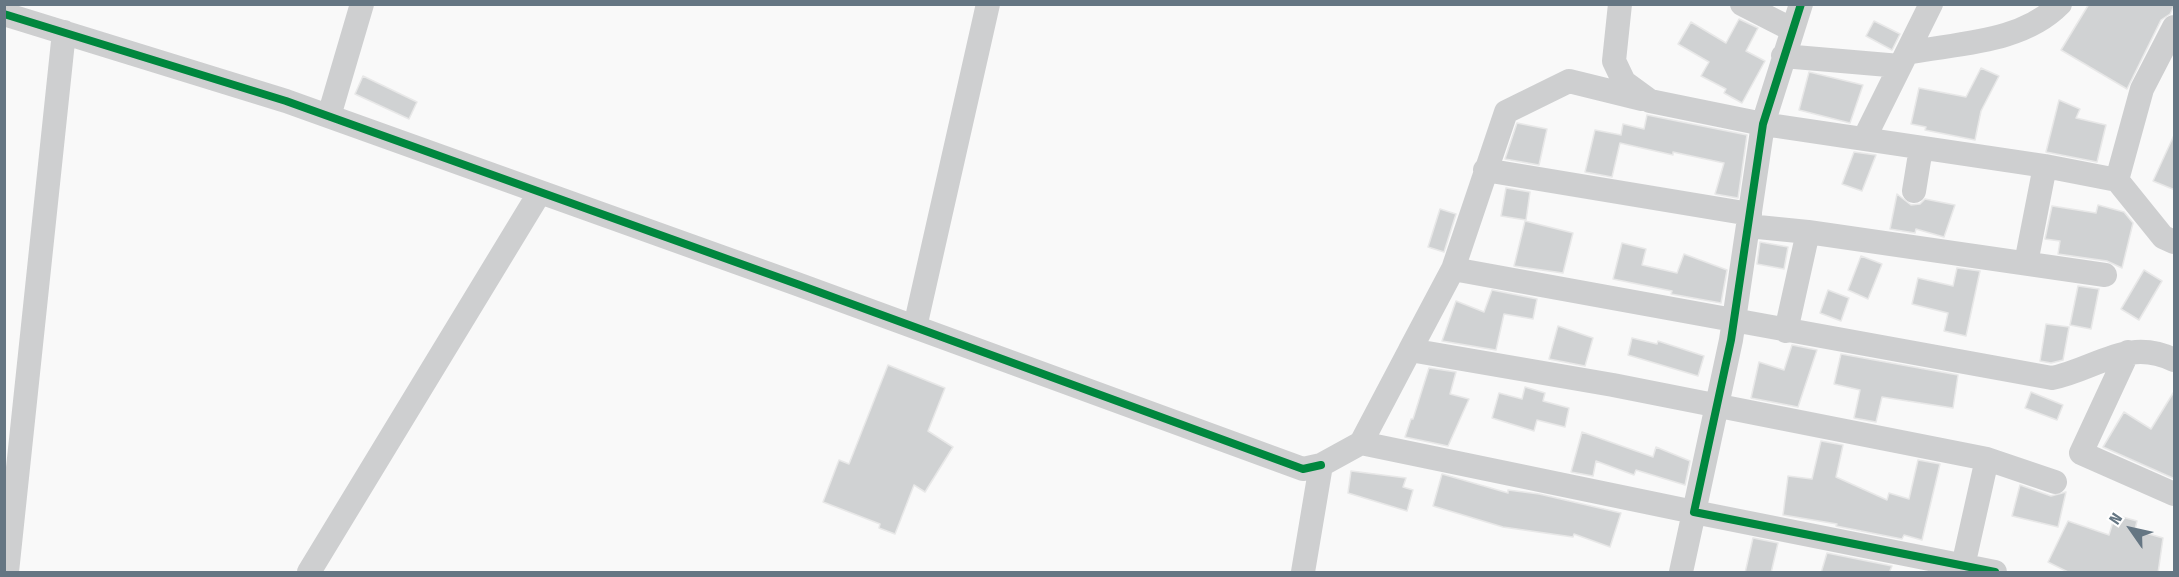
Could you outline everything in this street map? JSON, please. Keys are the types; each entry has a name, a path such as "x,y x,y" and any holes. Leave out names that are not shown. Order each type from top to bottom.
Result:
{"street":[{"path":"329,116 362,4"},
{"path":"915,327 988,4"},
{"path":"1620,4 1614,61 1623,82 1650,101"},
{"path":"1742,4 1791,29"},
{"path":"1681,573 1734,322 1763,124 1791,29 1801,4"},
{"path":"1864,139 1931,4"},
{"path":"1783,56 1904,59 2019,32 2046,18 2060,4"},
{"path":"4,14 329,116 915,327 1303,470 1321,465 1361,443 1453,269 1506,112 1569,81 1650,101 1763,124 2045,166 2117,180 2163,237 2175,242"},
{"path":"2117,180 2142,89 2175,27"},
{"path":"7,573 64,32"},
{"path":"1914,191 1921,147"},
{"path":"2026,263 2045,166"},
{"path":"1485,170 1808,232 2105,275"},
{"path":"309,573 540,192"},
{"path":"1786,331 1808,232"},
{"path":"1453,269 1734,322 2052,378 2074,374 2128,351 2160,353 2175,360"},
{"path":"1410,350 1717,405 1987,459 2055,482"},
{"path":"2128,351 2080,453 2175,494"},
{"path":"1361,443 1983,570 1987,459"},
{"path":"1303,573 1321,465"}],"building":[{"path":"2089,4 2175,4 2170,14 2161,20 2127,89 2061,50"},
{"path":"1739,19 1758,28 1746,51 1765,61 1742,103 1724,93 1726,89 1701,76 1709,62 1678,44 1691,22 1726,43"},
{"path":"1874,21 1900,34 1892,50 1866,36"},
{"path":"1981,68 1999,76 1981,111 1975,140 1925,130 1926,127 1911,124 1919,88 1966,97"},
{"path":"1809,72 1863,85 1850,123 1799,110"},
{"path":"363,76 417,102 409,119 355,94"},
{"path":"2059,100 2080,109 2076,118 2106,125 2097,162 2046,152"},
{"path":"1647,115 1747,135 1738,198 1715,194 1724,163 1673,152 1673,155 1620,143 1612,177 1585,172 1595,130 1621,135 1623,124 1644,129"},
{"path":"1517,123 1547,129 1539,165 1505,159"},
{"path":"2175,133 2175,190 2153,181"},
{"path":"1854,152 1876,155 1862,191 1842,184"},
{"path":"1506,188 1530,192 1526,220 1501,216"},
{"path":"1897,194 1911,205 1920,204 1925,199 1955,205 1944,237 1916,229 1915,233 1890,229"},
{"path":"2098,205 2124,212 2133,223 2122,268 2107,261 2058,254 2060,241 2045,239 2052,206 2096,213"},
{"path":"1440,209 1456,214 1444,252 1428,247"},
{"path":"1525,221 1573,233 1563,273 1514,266"},
{"path":"1760,242 1788,247 1784,269 1757,264"},
{"path":"1622,243 1646,249 1642,265 1677,273 1684,254 1727,270 1721,303 1671,294 1672,291 1613,279"},
{"path":"1861,256 1882,264 1868,299 1848,290"},
{"path":"1957,268 1980,271 1966,336 1944,331 1948,313 1912,304 1918,278 1953,286"},
{"path":"2144,270 2162,281 2139,320 2121,309"},
{"path":"2078,286 2099,289 2091,329 2070,325"},
{"path":"1492,290 1537,299 1533,319 1504,314 1496,350 1442,341 1456,301 1484,312"},
{"path":"1828,290 1849,298 1841,321 1820,313"},
{"path":"2046,324 2069,327 2063,360 2051,363 2040,361"},
{"path":"1558,326 1593,338 1585,366 1549,359"},
{"path":"1632,338 1657,344 1658,341 1704,356 1698,376 1628,355"},
{"path":"1792,345 1817,350 1798,407 1751,398 1759,362 1784,370"},
{"path":"1841,354 1958,375 1953,408 1882,397 1876,422 1854,418 1860,390 1834,384"},
{"path":"888,365 945,388 928,431 953,447 925,492 914,485 895,534 879,528 880,524 823,502 839,460 849,464"},
{"path":"1429,368 1456,372 1450,394 1469,399 1448,446 1405,437"},
{"path":"1525,387 1545,393 1543,401 1569,408 1565,427 1537,420 1534,431 1492,418 1499,393 1522,399"},
{"path":"2175,390 2175,479 2103,447 2124,412 2151,429"},
{"path":"2031,392 2063,405 2057,420 2025,408"},
{"path":"1582,432 1653,457 1656,447 1690,461 1685,485 1636,470 1634,475 1596,461 1593,476 1571,472"},
{"path":"1821,441 1843,445 1836,477 1887,500 1889,493 1909,499 1918,460 1940,464 1922,540 1904,535 1902,539 1836,526 1837,524 1783,515 1788,476 1812,479"},
{"path":"1351,471 1406,478 1403,487 1413,490 1407,511 1348,493"},
{"path":"1442,474 1508,493 1508,490 1539,494 1621,513 1610,547 1574,534 1573,537 1503,527 1433,506"},
{"path":"2020,485 2051,496 2066,492 2058,527 2012,516"},
{"path":"2115,515 2137,521 2135,530 2163,538 2158,573 2070,573 2048,562 2068,521 2109,535"},
{"path":"1753,538 1778,543 1771,573 1745,573"},
{"path":"1827,553 1892,566 1889,573 1821,573"}],"cycle path":[{"path":"1801,4 1763,124 1731,340 1694,512 1995,572"},
{"path":"4,14 286,101 1303,469 1321,465"}]}
